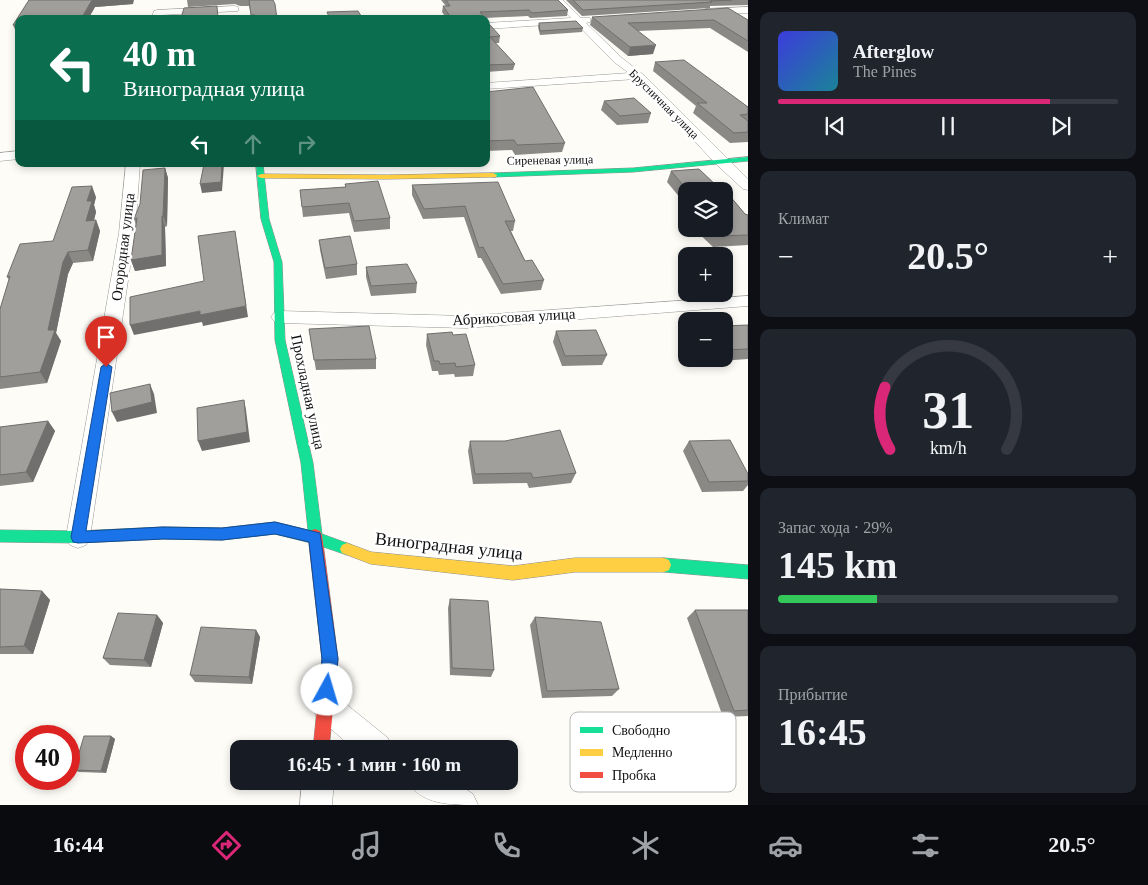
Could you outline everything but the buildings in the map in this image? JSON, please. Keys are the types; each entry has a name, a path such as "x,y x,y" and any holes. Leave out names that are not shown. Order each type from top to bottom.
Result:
{"street":[{"name":"Брусничная улица","path":"558,0 618,60 638,76 748,186"},
{"path":"724,3 748,20"},
{"path":"163,15 234,5"},
{"path":"696,13 748,10"},
{"path":"490,26 595,20"},
{"path":"490,86 638,76"},
{"path":"0,157 15,155"},
{"name":"Сиреневая улица","path":"261,176 387,178 605,173 708,166 722,162 748,159"},
{"name":"Огородная улица","path":"78,537 127,233 133,167"},
{"name":"Прохладная улица","path":"260,167 264,219 278,262 280,340 307,463 330,659 322,740"},
{"name":"Абрикосовая улица","path":"280,317 466,322 748,301"},
{"name":"Виноградная улица","path":"0,536 78,537 163,533 222,534 275,528 315,538 372,558 513,574 576,565 658,564 748,572"},
{"path":"326,706 366,740"},
{"path":"316,805 317,790"},
{"path":"438,790 462,805"}],"traffic: fast":[{"path":"493,175 633,170 748,159"},
{"path":"259,167 265,219 278,262 280,340 307,463 315,535"},
{"path":"0,536 78,537 163,533 222,534 275,528 315,538 347,549"},
{"path":"664,565 748,572"}],"traffic: slow":[{"path":"261,176 387,177 493,175"},
{"path":"347,549 371,558 513,573 575,565 664,565"}],"traffic: jam":[{"path":"315,535 330,659 322,740"}],"route":[{"path":"106,367 78,537 163,533 222,534 275,528 315,538 330,659 327,690"}]}
